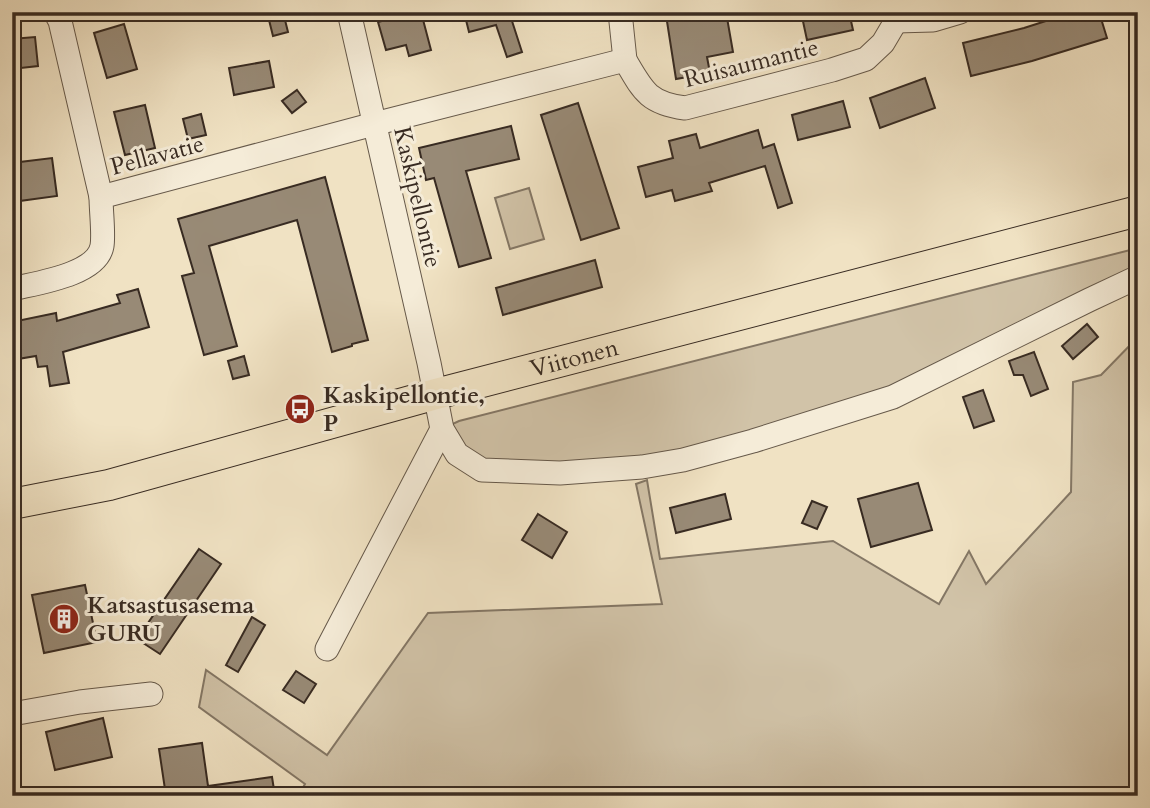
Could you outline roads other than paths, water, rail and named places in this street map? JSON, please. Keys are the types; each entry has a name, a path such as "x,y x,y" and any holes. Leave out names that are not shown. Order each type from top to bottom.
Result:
{"main road":[{"name":"Viitonen","path":"12,504 109,485 436,394 1138,211"}],"street":[{"path":"55,12 60,21 101,197"},
{"name":"Kaskipellontie","path":"349,12 442,429"},
{"path":"374,124 625,60 620,12"},
{"name":"Ruisaumantie","path":"625,60 643,90 667,106 685,108 866,59 883,43 895,17 933,20 960,12"},
{"name":"Pellavatie","path":"12,289 78,272 96,258 102,248 101,197 374,124"},
{"path":"442,429 457,454 482,470 560,473 642,467 683,460 893,397 1138,277"},
{"path":"327,649 442,429"},
{"path":"12,714 80,702 151,694"}],"place":[{"name":"Kaskipellontie, P","path":"300,409"},
{"name":"Katsastusasema GURU","path":"64,619"}]}
